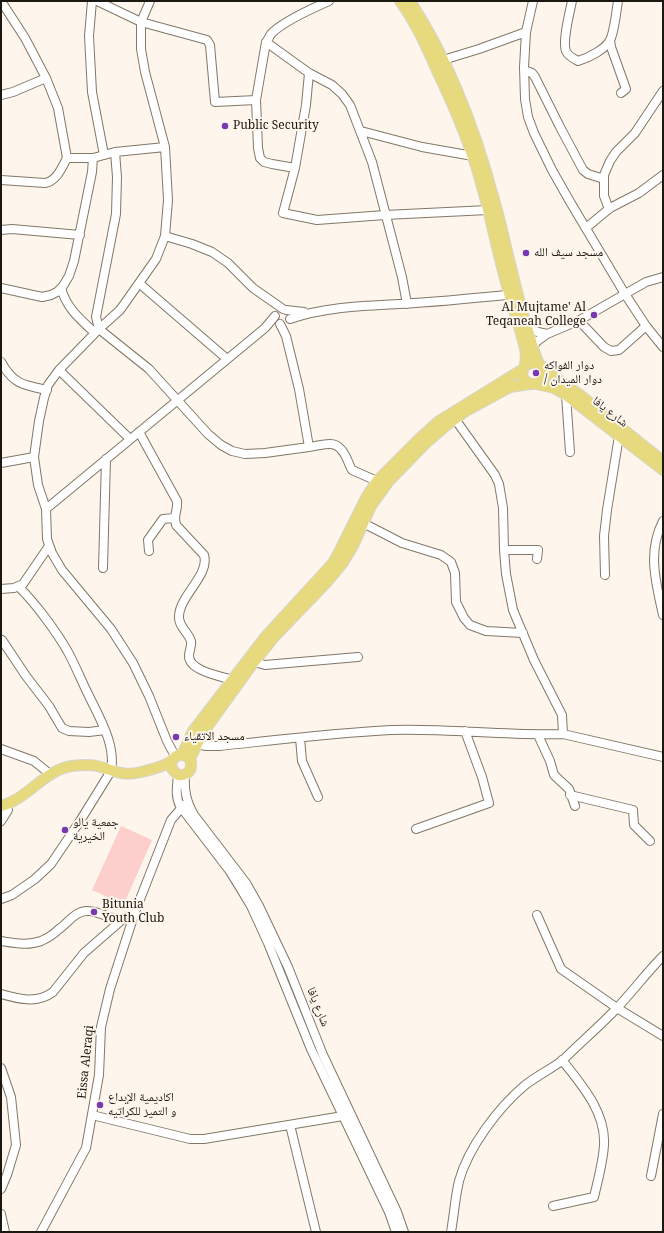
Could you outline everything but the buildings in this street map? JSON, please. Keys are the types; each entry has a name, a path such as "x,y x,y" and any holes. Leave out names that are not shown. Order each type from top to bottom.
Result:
{"main road":[{"path":"4,805 18,798 59,770 72,766 96,765 119,774 127,774 179,765 197,744 202,734 254,662 275,636 327,582 342,564 353,546 371,506 388,481 426,443 466,411 510,387 533,384 542,379 544,376 514,294 473,156 456,112 429,51 400,1"},
{"path":"410,1 435,43 443,60 484,164 493,196 525,348 523,376 524,380 533,384"},
{"path":"179,765 194,731 232,680 266,636 333,563 367,496 377,481 419,439 439,421 460,406 532,362 541,366"},
{"name":"شارع يافا","path":"541,366 663,461"},
{"name":"شارع يافا","path":"533,384 554,388 566,394 663,470"}],"street":[{"path":"1,1 25,38 46,78 58,108 67,158 56,178 49,182 1,180"},
{"path":"92,1 89,36 92,92 104,155"},
{"path":"97,1 141,22 207,40 210,45 215,102 256,100"},
{"path":"150,1 141,22 141,49 145,72 165,148 168,200 165,236 156,259 140,284 120,310 59,370 48,384 34,458 38,485 46,509 46,525 49,546 62,570 111,629 134,663 179,765 177,800 181,808 228,870 251,906 268,943 311,1049 389,1212 396,1232"},
{"path":"295,168 264,162 260,158 258,148 256,100 266,42 271,34 279,27 310,9 329,1"},
{"path":"533,1 526,32 524,70 525,99 528,117 534,133 552,170 625,294 646,326 663,347"},
{"path":"572,1 565,41 566,51 572,58 578,61 589,58 610,40"},
{"path":"618,1 610,40 611,47 626,89 621,93"},
{"path":"443,60 526,32"},
{"path":"266,42 309,73 332,85 342,94 350,105 372,162 402,277 407,304"},
{"path":"524,70 532,73 535,77 583,170 588,174 604,179"},
{"path":"309,73 306,105 295,168 283,212 317,220 488,210"},
{"path":"1,95 13,92 46,78"},
{"path":"608,209 604,196 604,179 610,161 616,152 635,133 663,91"},
{"path":"361,131 422,147 473,156"},
{"path":"67,158 93,158 116,152 165,148"},
{"path":"97,331 96,317 116,214 116,152"},
{"path":"1,288 14,290 33,296 42,296 51,295 61,288 72,269 92,172 93,158"},
{"path":"586,228 608,209 639,193 663,174"},
{"path":"1,230 12,229 80,235"},
{"path":"165,236 212,252 228,263 253,288 290,313 286,336"},
{"path":"533,348 536,342 548,334 578,321 646,282 663,277"},
{"path":"140,284 227,359"},
{"path":"61,288 63,296 72,311 149,370 208,434 221,445 232,451 245,454 265,453 334,444 339,446 345,454 352,470 377,481"},
{"path":"46,509 277,319 279,310 313,312 514,294"},
{"path":"268,298 286,336 309,447"},
{"path":"277,319 285,324 290,320 313,312"},
{"path":"578,321 604,347 611,351 619,350 646,326"},
{"path":"527,327 538,332 548,334"},
{"path":"1,362 6,371 15,381 47,390"},
{"path":"59,370 130,439"},
{"path":"566,394 570,452"},
{"path":"455,419 495,475 499,484 503,508 506,574 513,610 534,660 562,715 563,734"},
{"path":"139,432 177,501 178,505 174,518 176,525 204,555 206,560 203,571 180,609 180,624 191,640 189,656 190,662 199,669 232,680"},
{"path":"605,575 604,536 606,510 619,436"},
{"path":"1,463 34,458"},
{"path":"103,568 106,459"},
{"path":"149,551 148,540 163,518 174,518"},
{"path":"663,521 655,541 653,557 655,580 663,615"},
{"path":"363,523 402,543 441,556 451,562 455,573 456,602 464,618 470,624 486,631 523,633"},
{"path":"1,589 19,587 23,584 49,546"},
{"path":"504,550 538,550 537,559"},
{"path":"1,899 12,895 36,879 51,864 77,827 111,771 113,763 105,730 68,652 43,615 19,587"},
{"path":"1,640 49,706 62,728 69,731 89,732 105,730"},
{"path":"254,662 265,665 358,656"},
{"path":"197,744 219,746 391,730 448,730 538,735 563,734 663,757"},
{"path":"416,828 489,802 482,777 465,731"},
{"path":"538,735 550,761 554,775 569,789 575,806"},
{"path":"300,738 302,761 318,797"},
{"path":"1,749 34,761 51,775"},
{"name":"شارع يافا","path":"179,765 188,802 194,815 241,877 260,906 288,967 322,1054 397,1212 404,1232"},
{"path":"570,795 633,810 634,825 650,841"},
{"path":"1,994 32,1000 38,999 53,992 84,953 120,921 135,912 171,820 188,802"},
{"path":"1,821 8,810 4,805"},
{"path":"1,941 24,944 41,941 49,937 73,917 83,911 96,913 120,921"},
{"name":"Eissa Aleraqi","path":"41,1232 86,1148 100,1075 101,1027 110,989 135,912"},
{"path":"537,915 561,969 617,1008 663,1036"},
{"path":"451,1232 460,1180 476,1142 491,1121 520,1089 562,1060 617,1008 648,971 663,956"},
{"path":"553,1206 594,1197 604,1144 604,1132 599,1114 578,1080 562,1060"},
{"path":"1,1068 11,1097 16,1145 1,1189"},
{"path":"651,1176 663,1114"},
{"path":"92,1115 190,1139 204,1139 343,1116"},
{"path":"290,1125 316,1232"},
{"path":"1,1216 5,1232"}],"shaded area":[{"path":"121,826 152,840 124,904 92,890"}],"place":[{"name":"Public Security","path":"225,126"},
{"name":"مسجد سيف الله","path":"526,253"},
{"name":"Al Mujtame' Al Teqaneah College","path":"594,315"},
{"name":"دوار الفواكه / دوار الميدان","path":"536,373"},
{"name":"مسجد الاتقياء","path":"176,737"},
{"name":"جمعية يالو الخيرية","path":"65,830"},
{"name":"Bitunia Youth Club","path":"94,912"},
{"name":"اكاديمية الإبداع و التميز للكراتيه","path":"100,1105"}]}
